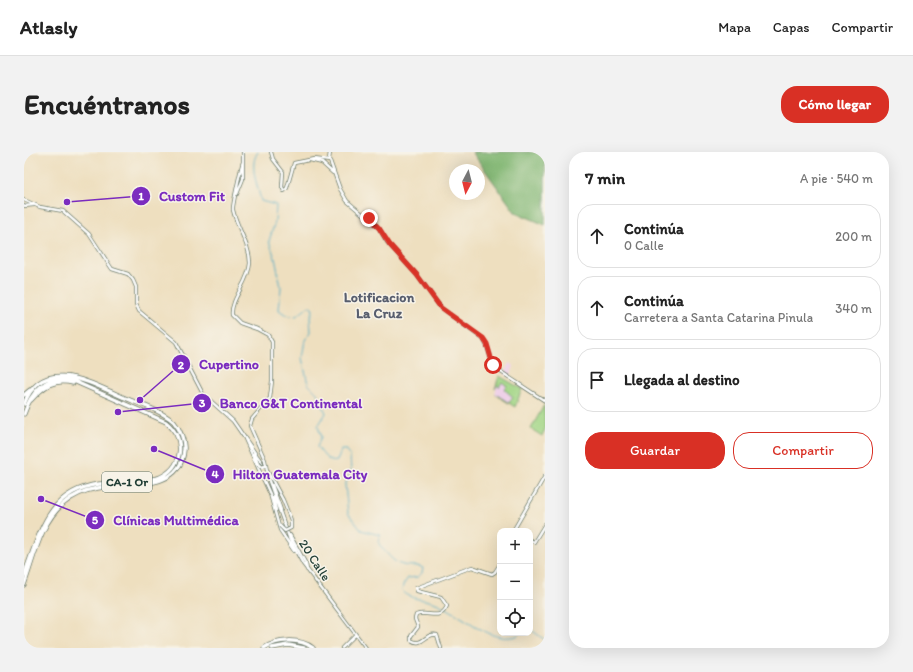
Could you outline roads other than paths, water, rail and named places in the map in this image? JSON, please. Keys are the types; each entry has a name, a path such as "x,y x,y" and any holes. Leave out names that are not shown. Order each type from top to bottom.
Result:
{"highway":[{"name":"CA-1 Or","path":"24,404 33,389 45,379 64,375 77,378 167,417 174,422 180,432 184,451 178,467 169,476 161,480 151,483 94,488 77,495 64,503 54,513 45,527 24,585"},
{"name":"CA-1 Or","path":"24,414 33,393 48,382 58,379 69,379 166,422 173,429 178,440 179,457 173,468 167,474 158,478 90,486 72,493 62,500 54,507 44,521 24,575"},
{"path":"31,400 40,390 55,382 71,382 89,388"},
{"path":"24,395 33,389"},
{"path":"264,648 272,644 285,641 301,643 313,648"},
{"path":"272,648 288,644 304,648"}],"main road":[{"path":"242,175 243,152"},
{"path":"271,152 273,158 283,172 282,187 284,191 287,188 292,165 297,161 327,160 331,163 340,190 347,201 379,228 390,245 417,275 435,301 446,313 474,330 483,338 487,344 495,368 545,401"},
{"path":"324,164 330,152"},
{"path":"309,160 328,166 334,175"},
{"path":"242,175 241,169 243,162"},
{"path":"328,166 331,163"},
{"name":"20 Calle","path":"242,175 232,210 247,248 250,262 246,280 232,305 232,315 240,323 268,335 272,342 270,398 250,423 251,430 266,466 269,481 290,540 297,554 307,570 366,648"},
{"path":"24,200 34,205 59,210 66,213 89,234 112,269 128,274 134,280 136,287 136,304 139,311 176,342 203,394 233,420 261,462"},
{"path":"24,206 34,205"},
{"path":"243,435 255,465 274,500 280,526 285,531 291,528 292,523 277,486 267,472"},
{"path":"253,449 258,464 261,467 266,466"},
{"path":"515,528 545,476"},
{"path":"272,485 290,537 306,564 307,570"},
{"path":"270,494 280,530 297,554"},
{"path":"533,542 545,524"},
{"path":"441,648 437,635 434,634 430,635 419,644 414,643 410,638 418,627 415,619 417,615 440,615 445,611 447,606 441,597 417,591 416,588 472,567 492,574 497,569"},
{"path":"343,648 355,634"},
{"path":"343,648 355,638 358,638"}],"waterway":[{"path":"258,152 255,157 254,169 261,201 276,205 275,222 269,241 275,258 281,287 279,310 288,316 295,316 309,306 313,309 310,317 311,332 305,340 302,358 308,384 317,393 326,413 318,426 321,437 317,447 328,459 334,462 337,461 341,450 347,450 350,456 351,471 345,485 348,513 361,530 380,535 379,544 396,562 403,565 418,566 423,568 422,573 418,577 408,578 403,585 402,591 414,598 436,603 486,632 497,636"},
{"path":"533,631 545,640"},
{"path":"498,636 517,636"}],"tunnel":[{"path":"262,463 267,473"}],"place":[{"name":"Custom Fit","path":"67,202"},
{"name":"Cupertino","path":"140,400"},
{"name":"Banco G&T Continental","path":"118,412"},
{"name":"Hilton Guatemala City","path":"154,449"},
{"name":"Clínicas Multimédica","path":"41,499"}],"district":[{"name":"Lotificacion La Cruz","path":"379,306"}]}
